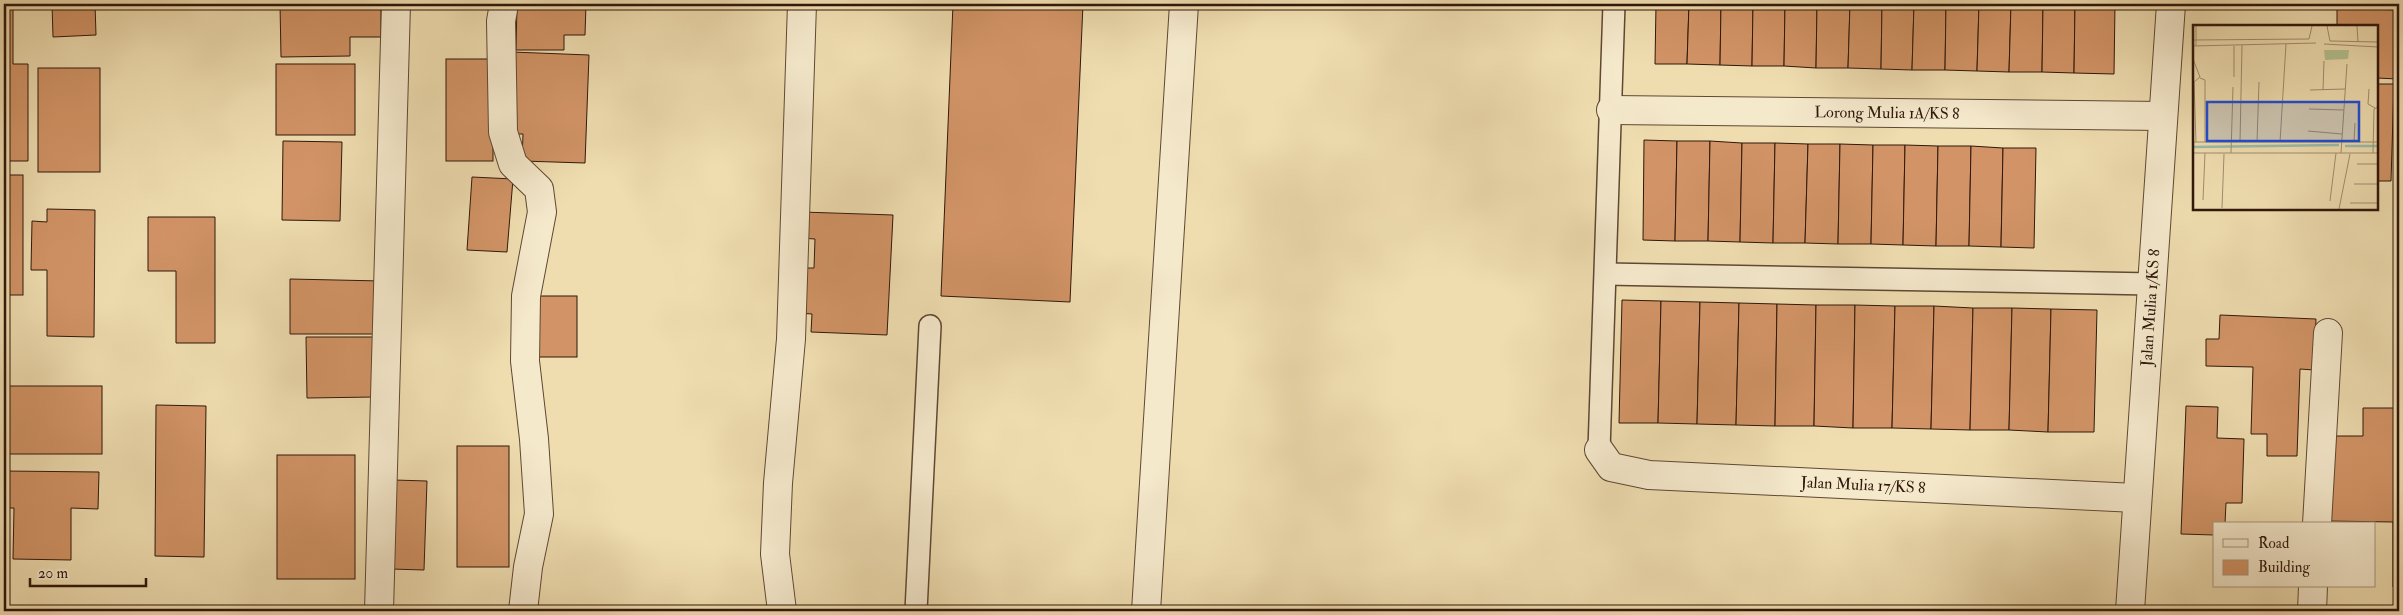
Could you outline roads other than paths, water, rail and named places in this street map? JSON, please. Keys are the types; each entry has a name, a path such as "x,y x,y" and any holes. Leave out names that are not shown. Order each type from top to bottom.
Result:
{"street":[{"path":"379,611 396,4"},
{"path":"504,4 501,21 503,132 513,164 539,189 542,212 526,296 525,361 539,514 528,566 523,611"},
{"path":"782,611 775,554 778,483 791,339 802,4"},
{"path":"1146,611 1184,4"},
{"name":"Jalan Mulia 1/KS 8","path":"2130,611 2136,498 2171,4"},
{"name":"Lorong Mulia 1A/KS 8","path":"1611,110 2164,116"},
{"path":"2317,522 2328,333"},
{"name":"Jalan Mulia 17/KS 8","path":"1599,450 1611,467 1649,475 2136,498"},
{"path":"2312,611 2313,588"}],"lane":[{"path":"1599,450 1614,4"},
{"path":"1606,274 2152,284"},
{"path":"916,611 930,326"}]}
